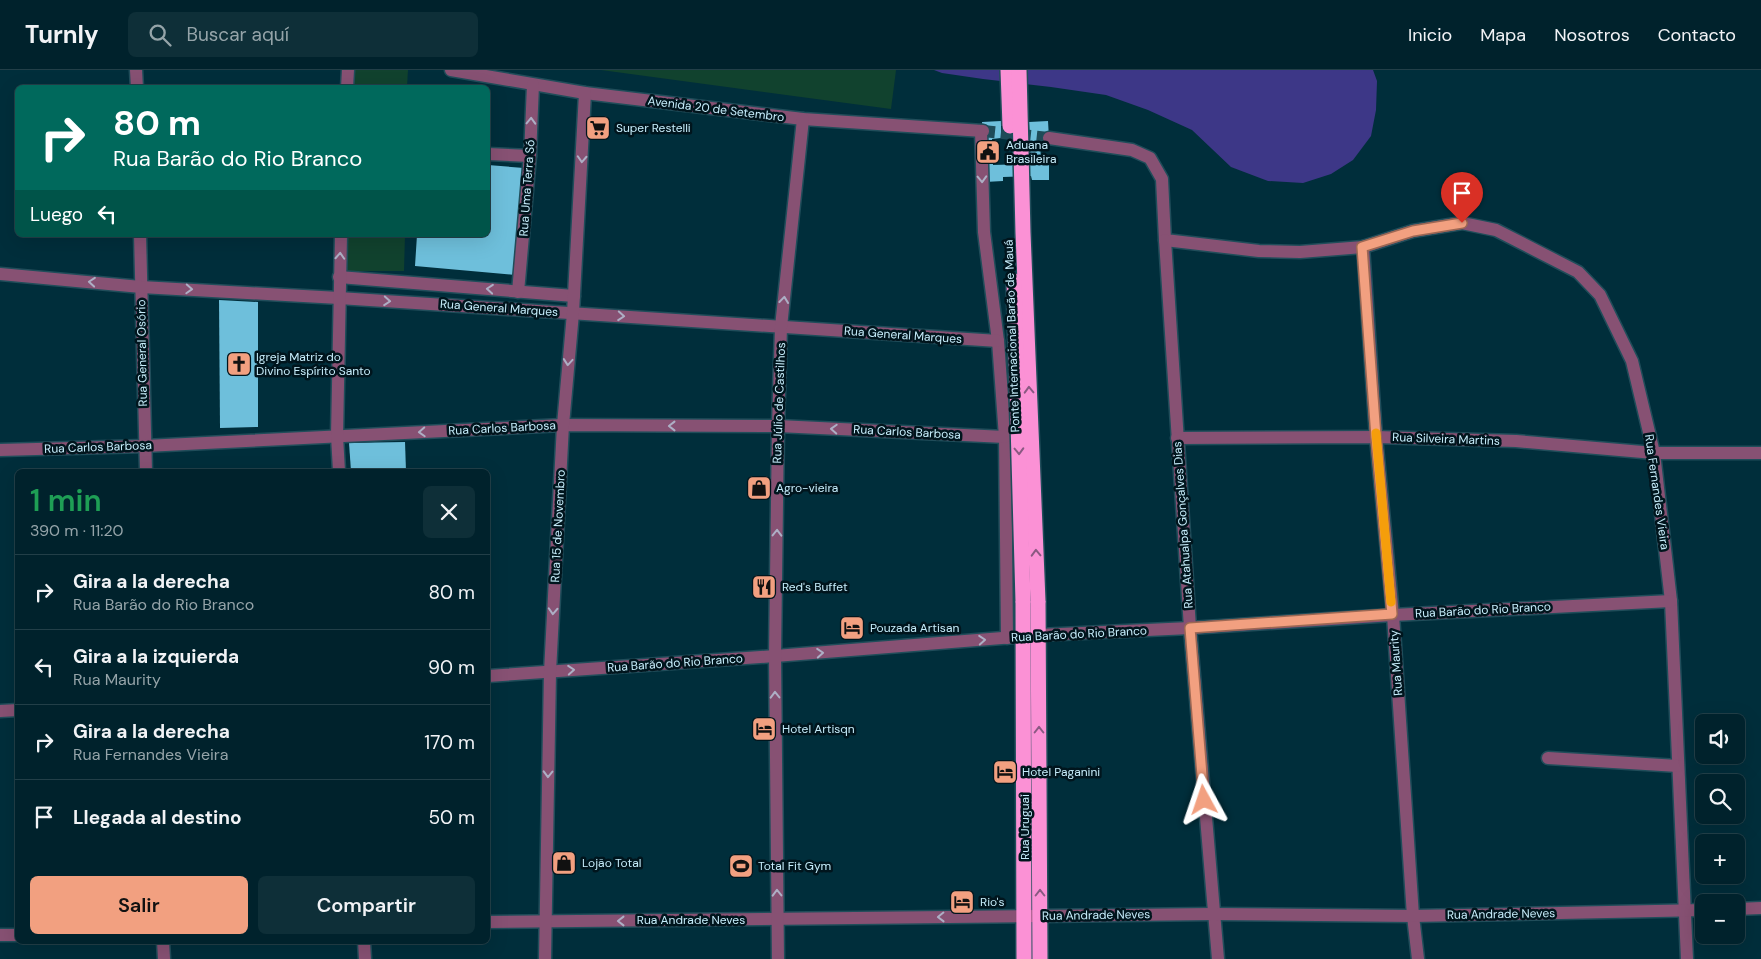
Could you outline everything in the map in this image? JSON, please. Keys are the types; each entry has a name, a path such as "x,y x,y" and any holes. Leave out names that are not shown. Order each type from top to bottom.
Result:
{"highway":[{"name":"Ponte Internacional Barão de Mauá","path":"1008,70 1030,601"},
{"name":"Ponte Internacional Barão de Mauá","path":"1019,70 1030,601"},
{"path":"1030,601 1031,636"},
{"name":"Rua Uruguai","path":"1031,636 1041,915 1040,959"},
{"name":"Rua Uruguai","path":"1024,959 1031,636"}],"street":[{"path":"136,70 137,85"},
{"path":"347,85 348,70"},
{"name":"Avenida 20 de Setembro","path":"451,70 585,93 803,119 982,131 984,232 998,341"},
{"name":"Rua Uma Terra Só","path":"518,292 530,156 533,85"},
{"name":"Rua 15 de Novembro","path":"545,959 550,672 563,425 573,313 585,93"},
{"name":"Rua Júlio de Castilhos","path":"778,959 775,656 778,426 781,327 803,119"},
{"name":"Rua Atahualpa Gonçalves Dias","path":"1049,138 1132,150 1150,158 1162,179 1190,628 1218,959"},
{"path":"490,154 530,156"},
{"name":"Rua Fernandes Vieira","path":"1165,240 1259,251 1300,252 1362,247 1413,231 1462,223 1496,230 1578,272 1600,295 1632,361 1654,452 1672,601 1688,959"},
{"name":"Rua General Osório","path":"140,237 146,469"},
{"path":"339,469 337,436 341,237"},
{"name":"Rua Maurity","path":"1362,247 1418,959"},
{"name":"Rua General Marques","path":"0,274 141,287 998,341"},
{"path":"339,277 574,296"},
{"path":"998,341 1005,437 1007,638"},
{"name":"Rua Carlos Barbosa","path":"0,450 145,446 563,425 778,426 1005,437"},
{"name":"Rua Silveira Martins","path":"1177,438 1376,437 1516,441 1654,452 1761,453"},
{"name":"Rua Barão do Rio Branco","path":"490,676 1031,636 1190,628 1392,614 1672,601"},
{"path":"0,711 15,710"},
{"path":"1548,758 1678,766"},
{"path":"1745,909 1761,908"},
{"name":"Rua Andrade Neves","path":"490,922 778,920 1025,915 1414,916 1695,910"},
{"path":"0,935 15,935"},
{"path":"164,944 164,959"},
{"path":"364,944 365,959"}],"green space":[{"path":"351,70 408,70 407,85 350,85"},
{"path":"601,70 896,70 891,109"},
{"path":"345,237 405,237 404,271 343,271"}],"shaded area":[{"path":"934,70 1373,70 1377,81 1376,110 1371,136 1353,160 1331,174 1303,183 1268,181 1231,167 1192,130 1148,110 1106,95 983,79 942,73"}],"building":[{"path":"1001,121 1001,138 992,139 993,165 1031,164 1029,122 1048,121 1049,138 1040,138 1041,164 1049,164 1049,180 1032,180 1031,176 1003,177 1003,181 985,182 982,122"},
{"path":"490,165 524,168 515,275 415,266 417,237 490,237"},
{"name":"Igreja Matriz do Divino Espírito Santo","path":"219,300 258,302 258,427 220,428"},
{"path":"405,442 406,469 351,469 349,443"}],"tunnel":[{"path":"983,131 1049,138"}],"slow traffic":[{"path":"1376,433 1391,602"}],"place":[{"name":"Super Restelli","path":"598,128"},
{"name":"Aduana Brasileira","path":"988,152"},
{"name":"Igreja Matriz do Divino Espírito Santo","path":"239,364"},
{"name":"Agro-vieira","path":"759,488"},
{"name":"Red's Buffet","path":"764,587"},
{"name":"Pouzada Artisan","path":"852,628"},
{"name":"Hotel Artisqn","path":"764,729"},
{"name":"Hotel Paganini","path":"1005,772"},
{"name":"Lojão Total","path":"564,863"},
{"name":"Total Fit Gym","path":"741,866"},
{"name":"Rio's","path":"962,902"}],"route":[{"path":"1204,800 1190,628 1392,614 1376,437 1362,247 1413,231 1462,223"}]}
